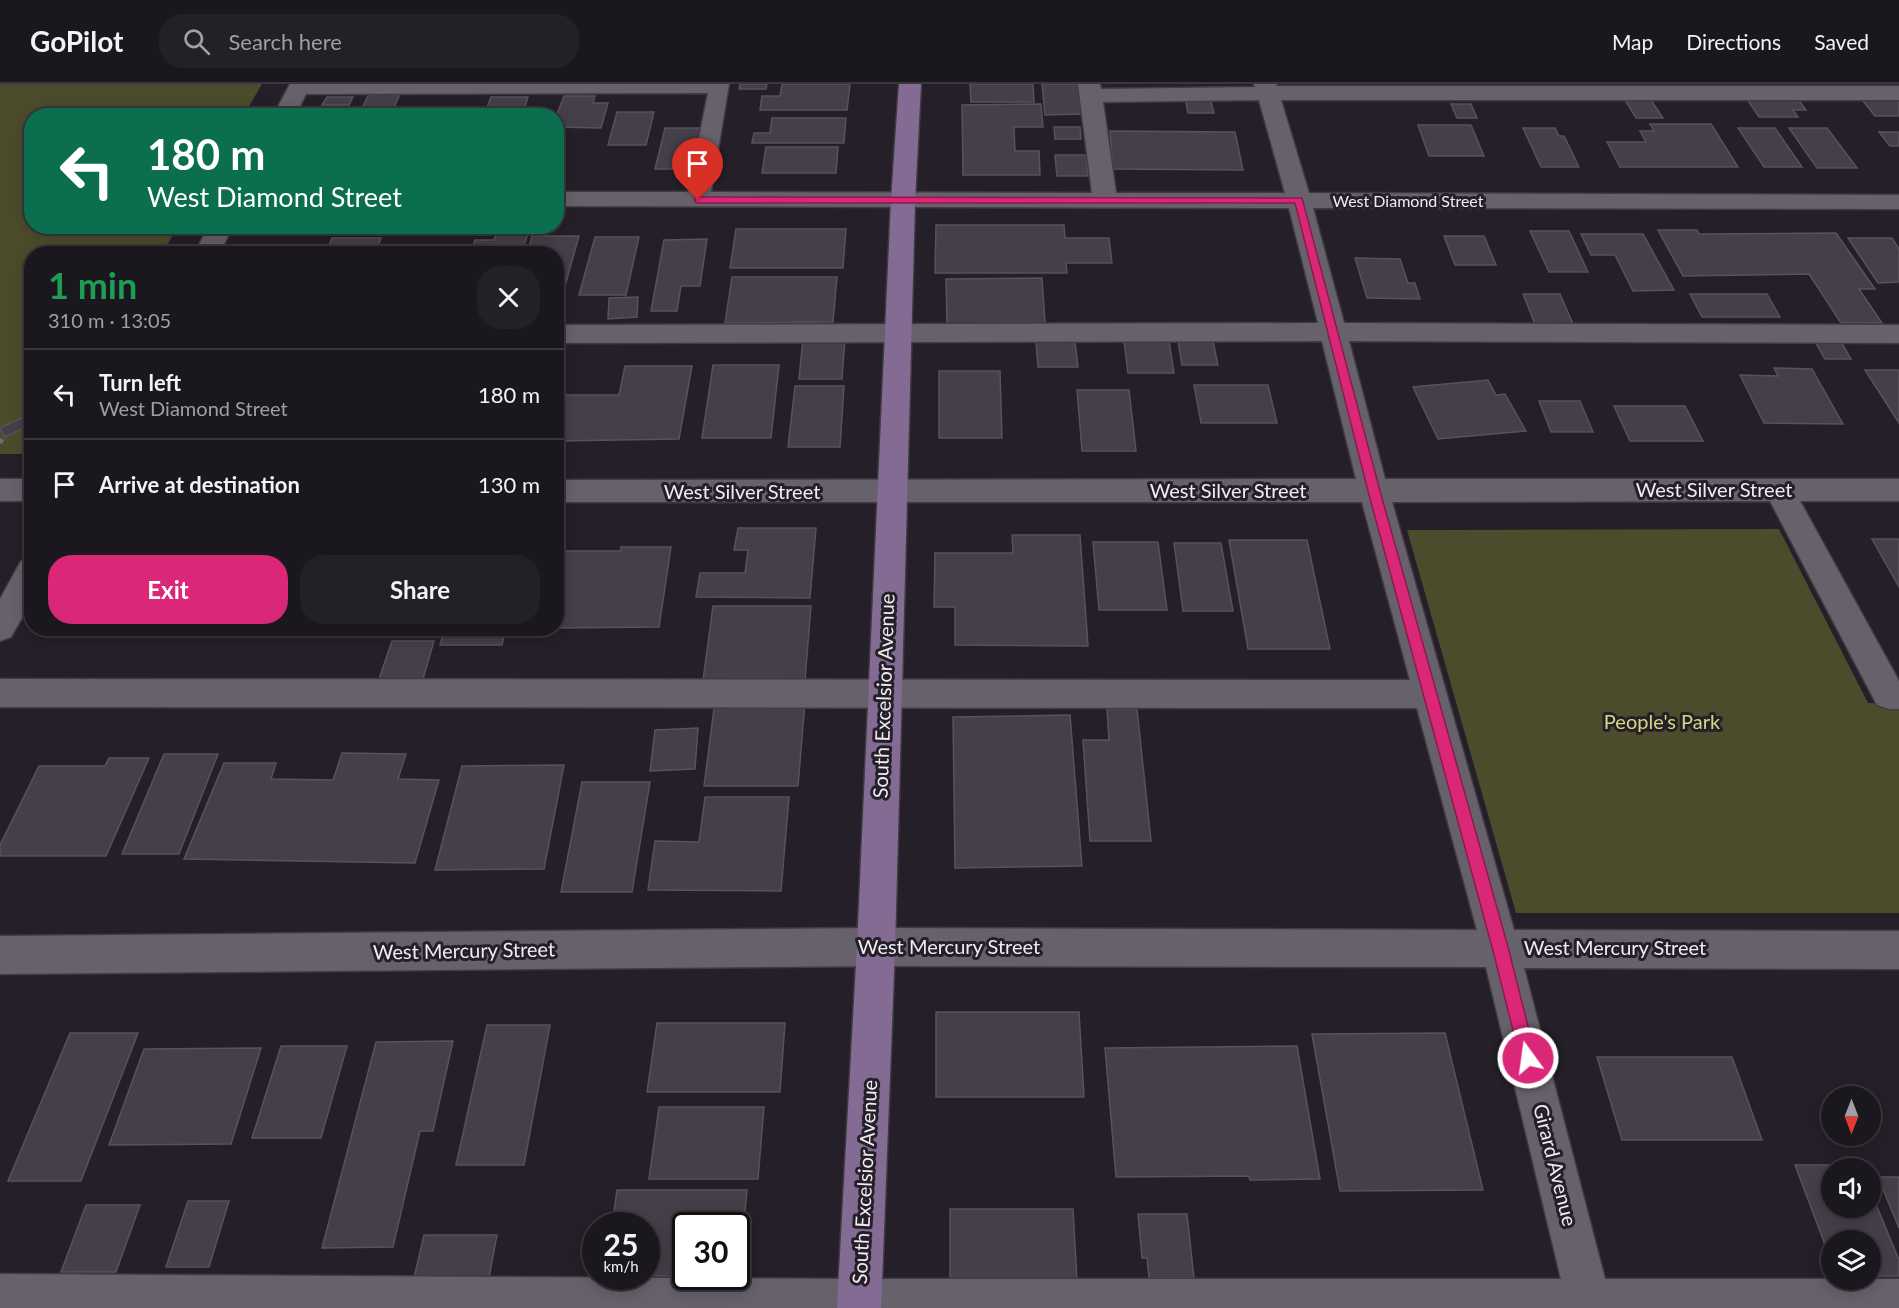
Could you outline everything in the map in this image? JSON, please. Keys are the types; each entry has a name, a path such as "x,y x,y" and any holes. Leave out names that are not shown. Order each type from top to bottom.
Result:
{"main road":[{"name":"South Excelsior Avenue","path":"859,1304 876,947 903,201 910,84"}],"street":[{"path":"288,108 300,86 720,86 698,200"},
{"path":"1105,201 1090,90 1266,88 1899,93"},
{"name":"Girard Avenue","path":"1266,88 1299,200 1374,491 1500,947 1590,1304"},
{"name":"West Diamond Street","path":"564,199 1899,201"},
{"path":"564,334 1899,333"},
{"path":"0,490 24,490"},
{"path":"1779,490 1888,695 1899,695"},
{"name":"West Silver Street","path":"564,491 1899,490"},
{"path":"0,628 24,584"},
{"path":"0,693 1430,694"},
{"name":"West Mercury Street","path":"0,955 876,947 1500,947 1899,950"},
{"path":"0,1296 859,1304 1590,1304 1899,1301"}],"path":[{"path":"0,443 3,438"}],"green space":[{"path":"0,84 262,84 248,108 24,108 24,234 174,234 166,246 24,246 24,454 0,454"},
{"name":"People's Park","path":"1779,529 1868,703 1899,704 1899,913 1516,913 1407,530"}],"building":[{"path":"740,84 767,84 766,89 739,89"},
{"path":"782,84 850,84 847,110 760,110 762,96 780,96"},
{"path":"970,84 1033,84 1034,102 971,102"},
{"path":"1042,84 1078,84 1082,114 1045,115"},
{"path":"369,94 400,94 394,108 362,108"},
{"path":"564,96 595,96 593,103 608,103 601,128 564,127 564,108 559,108"},
{"path":"1745,96 1796,96 1806,110 1793,110 1798,117 1759,117"},
{"path":"1859,96 1899,96 1899,116 1875,116"},
{"path":"327,97 353,97 349,105 322,105"},
{"path":"491,97 528,97 525,108 487,108"},
{"path":"1185,98 1210,98 1214,113 1188,113"},
{"path":"1625,100 1651,100 1663,118 1636,118"},
{"path":"1041,104 1043,127 1014,127 1015,151 1039,151 1040,175 963,175 962,105"},
{"path":"1451,104 1471,104 1477,118 1457,118"},
{"path":"617,112 654,112 646,145 608,145"},
{"path":"772,118 846,118 844,143 752,143 754,133 770,133"},
{"path":"1650,124 1711,124 1738,167 1620,167 1607,142 1646,142 1640,131 1654,131"},
{"path":"1418,125 1471,125 1484,156 1429,156"},
{"path":"1054,127 1080,127 1081,139 1055,139"},
{"path":"665,128 707,128 699,169 655,169"},
{"path":"1523,128 1555,128 1559,136 1564,136 1579,167 1541,167"},
{"path":"1738,128 1775,128 1802,167 1764,167"},
{"path":"1789,128 1827,128 1857,168 1817,168"},
{"path":"1110,131 1235,132 1243,170 1113,169"},
{"path":"1879,132 1899,132 1899,146 1890,146"},
{"path":"766,147 838,147 836,173 762,173"},
{"path":"1055,155 1086,155 1088,176 1057,176"},
{"path":"936,225 1064,225 1065,238 1109,238 1112,263 1066,263 1067,273 935,273"},
{"path":"736,229 846,229 843,268 730,268"},
{"path":"1658,230 1697,230 1699,234 1836,233 1875,289 1859,289 1882,323 1841,323 1809,274 1683,276"},
{"path":"1530,231 1569,231 1588,272 1549,272"},
{"path":"496,234 528,234 524,246 473,246 475,240 494,240"},
{"path":"1581,234 1643,234 1674,290 1633,291 1615,255 1591,255"},
{"path":"532,236 579,236 565,286 564,246 529,246"},
{"path":"1444,236 1484,236 1496,265 1455,265"},
{"path":"595,237 639,237 626,295 579,295"},
{"path":"332,238 381,238 378,246 328,246"},
{"path":"1848,238 1892,238 1899,249 1899,282 1878,283"},
{"path":"707,239 700,286 681,286 677,311 651,311 664,240"},
{"path":"1355,258 1400,259 1408,283 1415,283 1420,299 1367,298"},
{"path":"732,277 837,277 833,322 725,323"},
{"path":"1042,278 1045,323 947,324 946,279"},
{"path":"1523,294 1560,294 1573,324 1535,324"},
{"path":"1690,294 1767,294 1780,317 1702,317"},
{"path":"638,297 637,317 608,319 609,298"},
{"path":"803,338 845,338 842,379 799,379"},
{"path":"1814,340 1840,340 1851,359 1825,359"},
{"path":"1124,341 1169,341 1174,373 1128,373"},
{"path":"1178,341 1213,341 1218,365 1182,365"},
{"path":"1036,342 1075,342 1078,367 1038,367"},
{"path":"713,365 779,365 771,438 702,438"},
{"path":"625,366 692,366 679,439 564,441 564,395 619,395"},
{"path":"1774,368 1812,369 1843,424 1764,423 1740,375 1778,376"},
{"path":"1865,370 1899,370 1899,423"},
{"path":"939,371 1000,371 1002,438 939,438"},
{"path":"1488,380 1496,395 1505,394 1526,431 1438,439 1413,387"},
{"path":"1194,385 1268,385 1277,423 1201,423"},
{"path":"795,386 844,386 840,447 788,447"},
{"path":"1077,390 1129,390 1136,451 1082,451"},
{"path":"1539,401 1580,401 1593,432 1551,432"},
{"path":"1614,406 1685,406 1703,441 1630,441"},
{"path":"24,417 24,428 5,437 0,428"},
{"path":"738,528 816,528 810,598 696,597 700,573 745,573 748,550 734,550"},
{"path":"1012,535 1080,535 1088,646 955,645 955,607 934,607 935,553 1013,553"},
{"path":"1872,539 1899,539 1899,587"},
{"path":"1229,540 1307,540 1330,649 1248,649"},
{"path":"1093,542 1158,542 1167,610 1099,610"},
{"path":"1174,543 1221,543 1233,611 1183,611"},
{"path":"621,547 671,547 659,627 564,628 564,551 621,551"},
{"path":"713,606 811,606 805,680 703,680"},
{"path":"282,636 325,636 325,637"},
{"path":"443,636 504,636 502,645 440,645"},
{"path":"392,641 434,641 423,679 379,679"},
{"path":"715,701 805,701 798,786 704,786"},
{"path":"1107,709 1137,709 1151,841 1090,841 1083,740 1109,740"},
{"path":"1070,715 1082,866 955,868 953,717"},
{"path":"698,728 695,769 650,771 655,730"},
{"path":"342,753 406,754 398,779 439,780 415,863 184,859 224,763 276,763 271,779 333,780"},
{"path":"164,754 218,754 179,854 122,854"},
{"path":"109,758 149,758 106,856 0,856 0,845 39,766 105,766"},
{"path":"564,765 544,869 435,870 462,766"},
{"path":"582,782 650,782 632,892 561,892"},
{"path":"705,797 789,797 781,891 648,890 655,841 699,842"},
{"path":"936,1012 1079,1012 1084,1097 936,1097"},
{"path":"657,1023 785,1023 780,1092 647,1092"},
{"path":"487,1025 550,1025 524,1165 456,1165"},
{"path":"70,1033 138,1033 81,1181 8,1181"},
{"path":"1445,1033 1483,1190 1340,1191 1312,1034"},
{"path":"453,1041 433,1131 420,1131 393,1247 322,1248 376,1042"},
{"path":"281,1046 347,1046 321,1138 252,1138"},
{"path":"1297,1046 1320,1179 1250,1180 1249,1176 1116,1177 1105,1048"},
{"path":"261,1048 231,1144 109,1145 144,1049"},
{"path":"1597,1057 1732,1057 1762,1140 1622,1140"},
{"path":"659,1107 764,1107 758,1179 649,1179"},
{"path":"1795,1165 1821,1165 1821,1218 1881,1217 1899,1260 1899,1276 1881,1276 1881,1230 1821,1230 1821,1234"},
{"path":"1881,1177 1899,1177 1899,1228 1881,1184"},
{"path":"617,1190 747,1190 745,1212 672,1212 672,1276 660,1276 660,1212 614,1212"},
{"path":"188,1201 229,1201 209,1267 166,1267"},
{"path":"86,1205 140,1205 116,1272 61,1272"},
{"path":"950,1209 1073,1209 1077,1281 950,1281"},
{"path":"1138,1214 1187,1214 1194,1278 1149,1278 1147,1258 1142,1258"},
{"path":"424,1235 497,1235 489,1278 414,1278"}],"route":[{"path":"698,200 1299,200 1374,491 1500,947 1528,1058"}]}
